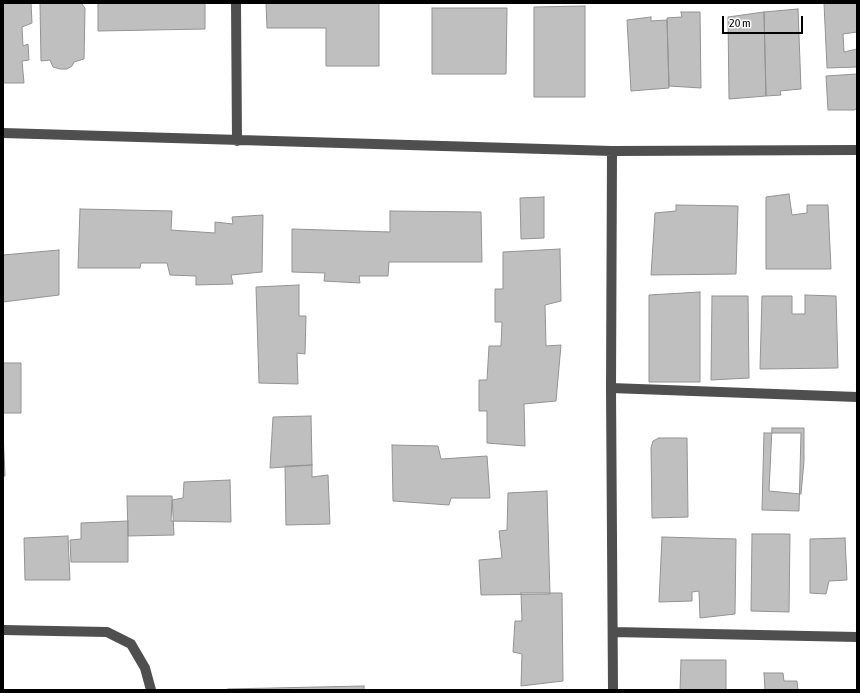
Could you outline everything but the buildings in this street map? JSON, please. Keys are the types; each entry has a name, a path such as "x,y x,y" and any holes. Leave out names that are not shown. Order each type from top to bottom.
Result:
{"street":[{"path":"236,3 237,141"},
{"path":"3,133 612,151 857,150"},
{"path":"612,151 611,388 614,690"},
{"path":"611,388 857,397"},
{"path":"3,630 107,632 131,644 146,668 151,690"},
{"path":"613,632 857,637"}]}
